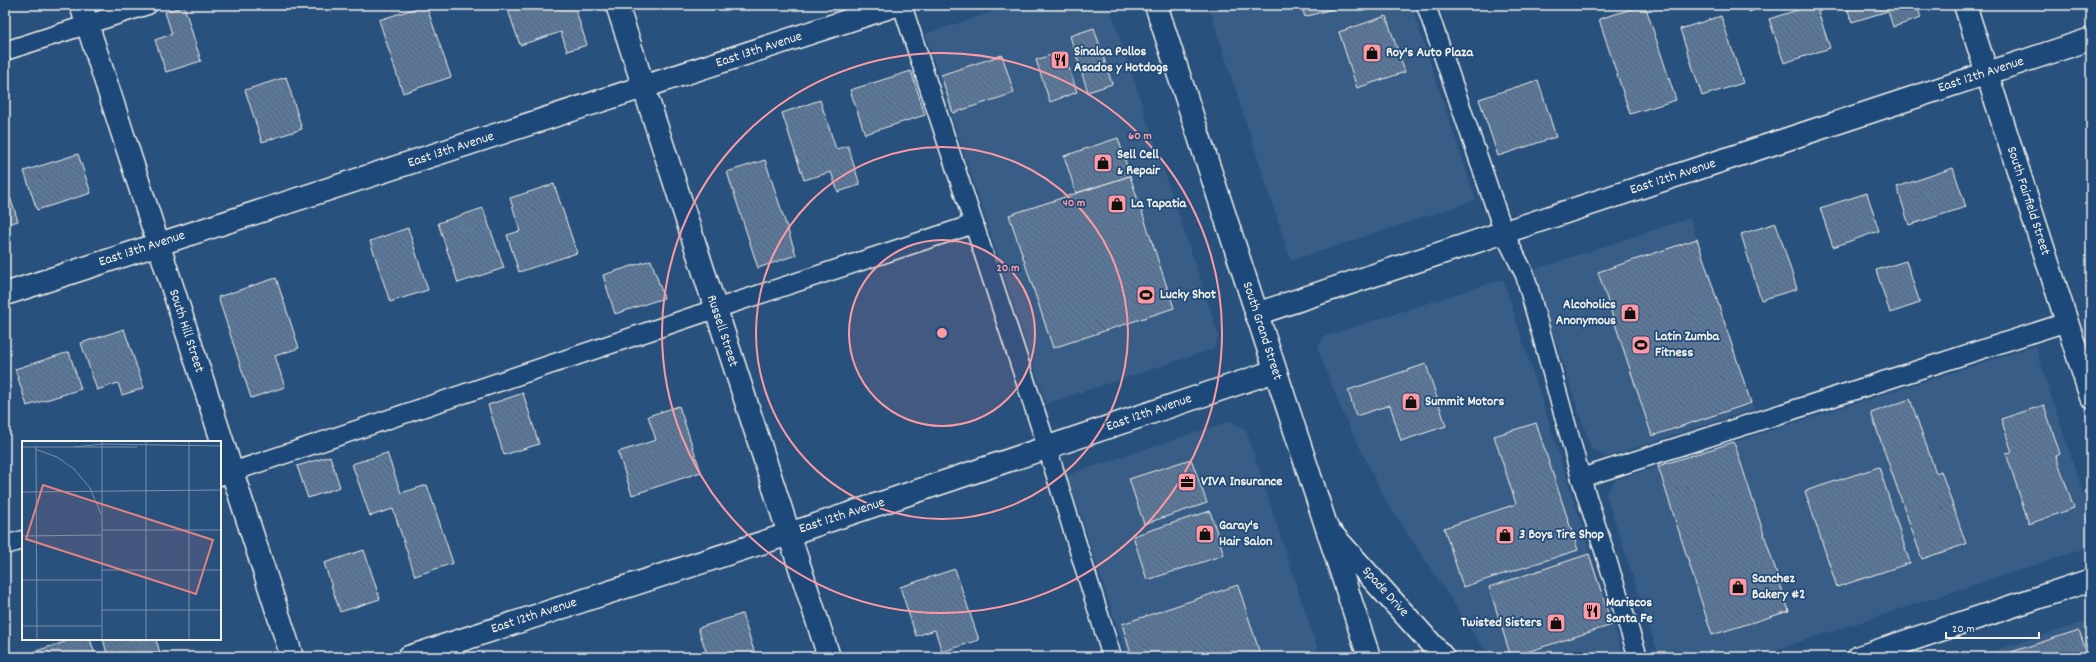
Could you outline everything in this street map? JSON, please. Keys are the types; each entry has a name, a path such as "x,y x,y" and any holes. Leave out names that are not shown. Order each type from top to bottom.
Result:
{"street":[{"name":"Russell Street","path":"617,5 829,657"},
{"name":"East 13th Avenue","path":"5,294 644,88 896,5"},
{"name":"South Grand Street","path":"1156,5 1369,657"},
{"name":"South Fairfield Street","path":"1965,5 2091,397"},
{"name":"South Hill Street","path":"84,15 157,244 216,441"},
{"name":"East 12th Avenue","path":"1256,314 2091,39"},
{"name":"East 12th Avenue","path":"409,657 789,534 1275,371"},
{"name":"South Hill Street","path":"221,457 292,657"},
{"name":"Spade Drive","path":"1326,527 1443,657"},
{"path":"1859,657 2091,580"}],"lane":[{"path":"5,51 84,15 148,5"},
{"path":"902,5 1047,448 1112,657"},
{"path":"1426,5 1504,233 1525,275 1581,478 1638,657"},
{"path":"226,474 715,309 974,224"},
{"path":"1581,478 2067,322"},
{"path":"5,546 22,540"}],"shaded area":[{"path":"1014,5 1109,5 1219,336 1213,349 1046,404 925,34"},
{"path":"1208,5 1411,5 1476,200 1291,261"},
{"path":"1690,218 1754,409 1607,457 1591,449 1532,270"},
{"path":"1503,279 1624,657 1493,657 1479,642 1386,501 1343,414 1317,347 1325,336"},
{"path":"2035,346 2091,517 2091,543 2087,548 1754,657 1659,657 1606,494 1615,480"},
{"path":"1230,421 1246,430 1320,657 1127,657 1067,475"},
{"path":"2091,620 2091,657 1974,657"}],"building":[{"path":"426,5 451,77 403,93 379,20"},
{"path":"514,5 574,5 587,45 567,51 561,32 520,45 507,7"},
{"path":"1301,5 1345,5 1305,17"},
{"path":"1645,5 1676,100 1630,114 1599,19"},
{"path":"1747,5 1769,5 1749,12"},
{"path":"1816,5 1830,48 1784,63 1769,19"},
{"path":"1846,5 1917,5 1921,18 1893,27 1888,11 1852,22"},
{"path":"184,6 201,61 166,72 155,40 172,34 165,12"},
{"path":"1386,16 1405,72 1357,88 1339,32"},
{"path":"1721,16 1743,83 1702,96 1680,29"},
{"path":"1094,28 1112,84 1088,92 1070,36"},
{"path":"1063,51 1077,92 1050,102 1036,60"},
{"path":"1002,55 1014,93 953,113 941,75"},
{"path":"911,71 925,115 865,134 850,90"},
{"path":"286,77 302,129 262,142 245,90"},
{"path":"1538,80 1556,137 1498,156 1479,99"},
{"path":"820,100 836,149 848,146 860,185 838,192 831,172 804,180 782,113"},
{"path":"1118,138 1130,176 1076,193 1064,156"},
{"path":"78,154 91,193 37,210 24,171"},
{"path":"765,160 796,255 758,268 727,172"},
{"path":"1953,168 1966,207 1909,225 1897,187"},
{"path":"1130,176 1174,308 1053,348 1009,215"},
{"path":"5,182 18,221 5,225"},
{"path":"554,184 577,253 519,272 507,235 520,231 510,198"},
{"path":"1867,193 1879,231 1833,247 1820,208"},
{"path":"483,208 504,268 458,283 438,223"},
{"path":"1776,223 1797,289 1761,300 1741,234"},
{"path":"408,228 428,290 390,302 370,241"},
{"path":"1697,239 1751,403 1652,436 1598,272"},
{"path":"651,260 664,298 615,314 603,275"},
{"path":"1906,261 1920,303 1890,313 1876,270"},
{"path":"276,278 299,348 275,356 285,387 251,398 218,297"},
{"path":"124,329 144,388 122,395 118,383 97,390 81,343"},
{"path":"69,352 81,389 27,406 15,369"},
{"path":"1426,364 1446,426 1401,441 1390,405 1356,416 1348,390"},
{"path":"523,393 539,444 504,455 488,405"},
{"path":"1910,399 1936,473 1941,471 1966,544 1922,559 1871,413"},
{"path":"2044,405 2060,454 2056,456 2074,508 2029,524 2006,453 2012,452 2001,419"},
{"path":"679,406 701,472 632,495 618,452 656,440 648,416"},
{"path":"1536,423 1578,550 1463,587 1444,528 1516,504 1494,436"},
{"path":"1734,442 1789,611 1712,635 1658,466"},
{"path":"387,453 401,493 427,485 453,563 415,576 393,509 370,516 352,464"},
{"path":"330,456 340,487 308,498 297,466"},
{"path":"1191,459 1207,503 1144,524 1129,479"},
{"path":"1879,467 1910,563 1837,587 1805,491"},
{"path":"1210,511 1224,555 1147,580 1133,536"},
{"path":"364,550 380,599 340,612 324,563"},
{"path":"1589,554 1612,625 1511,657 1489,587"},
{"path":"955,569 979,640 942,652 935,630 916,636 900,587"},
{"path":"1238,585 1261,657 1132,657 1122,624"},
{"path":"742,614 756,657 708,657 698,628"},
{"path":"2079,630 2088,657 1996,657"},
{"path":"71,640 90,640 96,657 35,657 33,652"},
{"path":"103,640 156,640 160,653 149,657 108,657"}],"place":[{"name":"Roy's Auto Plaza","path":"1372,53"},
{"name":"Sinaloa Pollos Asados y Hotdogs","path":"1060,60"},
{"name":"Sell Cell & Repair","path":"1103,163"},
{"name":"La Tapatia","path":"1117,204"},
{"name":"Lucky Shot","path":"1146,295"},
{"name":"Alcoholics Anonymous","path":"1630,313"},
{"name":"Latin Zumba Fitness","path":"1641,345"},
{"name":"Summit Motors","path":"1411,402"},
{"name":"VIVA Insurance","path":"1187,482"},
{"name":"Garay's Hair Salon","path":"1205,534"},
{"name":"3 Boys Tire Shop","path":"1505,535"},
{"name":"Sanchez Bakery #2","path":"1738,587"},
{"name":"Mariscos Santa Fe","path":"1592,611"},
{"name":"Twisted Sisters","path":"1556,623"}]}
